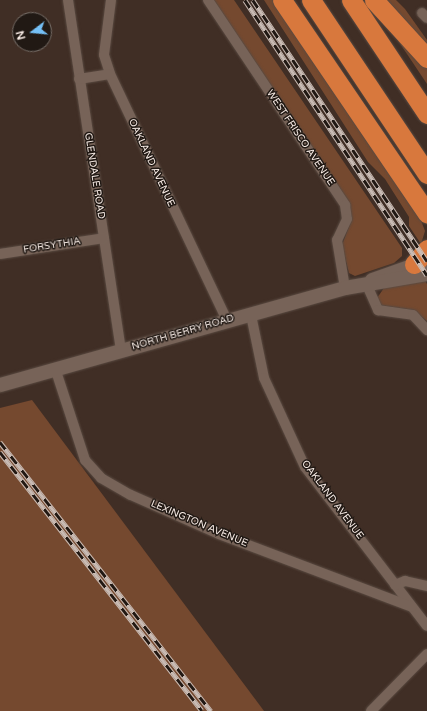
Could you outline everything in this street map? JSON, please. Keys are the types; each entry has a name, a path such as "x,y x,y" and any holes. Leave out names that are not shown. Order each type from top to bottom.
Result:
{"highway":[{"path":"282,0 427,213"},
{"path":"311,0 427,174"},
{"path":"351,0 427,114"},
{"path":"374,0 427,58"},
{"path":"423,266 427,249"}],"main road":[{"name":"NORTH BERRY ROAD","path":"0,385 55,368 121,351 227,320 251,315 423,266"}],"street":[{"name":"GLENDALE ROAD","path":"68,0 121,351"},
{"name":"OAKLAND AVENUE","path":"110,0 104,55 110,74 227,320"},
{"name":"WEST FRISCO AVENUE","path":"208,0 345,205 347,219 337,240 345,288"},
{"path":"79,79 110,74"},
{"name":"FORSYTHIA","path":"0,254 104,238"},
{"path":"366,283 378,310 413,315 427,330"},
{"name":"OAKLAND AVENUE","path":"251,315 264,378 289,436 306,467 427,626"},
{"name":"LEXINGTON AVENUE","path":"55,368 85,460 101,478 131,495 219,534 412,607"},
{"path":"395,585 405,581 427,586"},
{"path":"371,711 427,654"}],"shaded area":[{"path":"214,0 234,0 402,248 402,256 394,263 355,276 349,273 342,245 352,219 349,202"},
{"path":"264,0 274,0 419,215 425,231 421,244 409,226 409,217 385,179 368,162"},
{"path":"383,0 396,0 405,9 427,40 427,49"},
{"path":"393,33 427,64 427,84"},
{"path":"424,279 427,284 427,321 414,310 380,305 377,298 384,288"},
{"path":"32,400 264,711 0,711 0,408"}],"railway":[{"path":"245,0 427,275"},
{"path":"253,0 427,261"},
{"path":"0,442 211,711"},
{"path":"0,452 202,711"}]}
